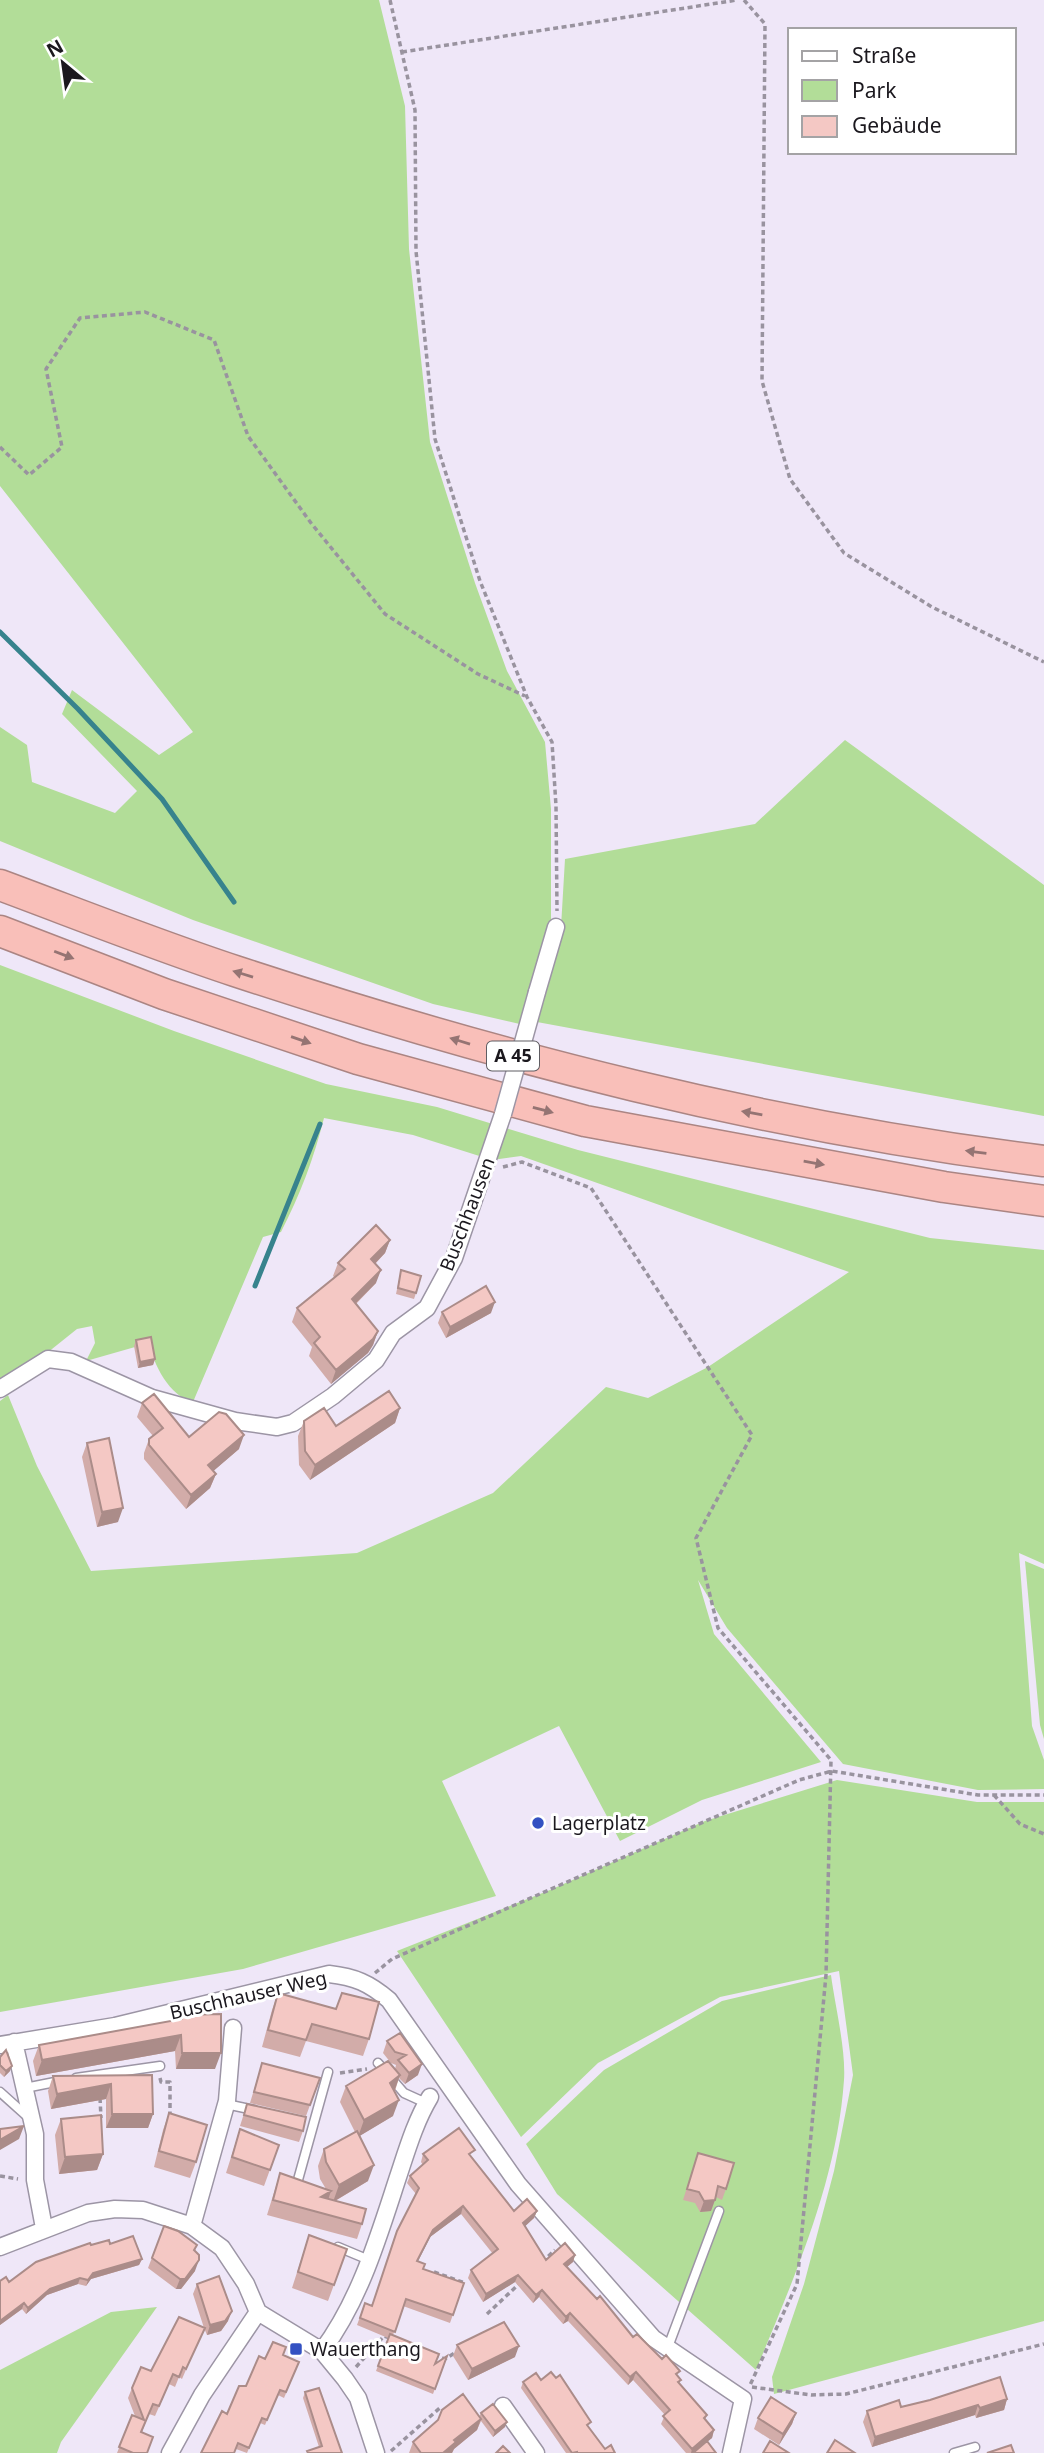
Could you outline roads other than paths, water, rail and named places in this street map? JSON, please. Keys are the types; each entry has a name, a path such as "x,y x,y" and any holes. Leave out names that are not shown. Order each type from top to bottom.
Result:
{"highway":[{"name":"A 45","path":"0,885 233,971 500,1053 716,1106 950,1149 1044,1161"},
{"name":"A 45","path":"0,931 164,994 358,1059 584,1121 944,1187 1044,1200"}],"street":[{"name":"Buschhausen","path":"0,1389 48,1359 71,1362 152,1398 235,1421 277,1427 293,1423 333,1396 376,1360 393,1333 427,1308 454,1258 503,1114 556,927"},
{"name":"Buschhauser Weg","path":"44,2228 35,2180 35,2134 25,2088 7,2043 115,2026 329,1974 355,1977 367,1982 389,2000 518,2184 653,2338 743,2399 731,2453"},
{"name":"Buschhauser Weg","path":"192,2226 226,2104 233,2028"},
{"path":"322,2351 344,2322 369,2260 414,2131 428,2100"},
{"path":"0,2247 88,2213 115,2209 143,2210 192,2226 222,2248 246,2284 258,2312 322,2351 345,2379 358,2398 376,2453"},
{"path":"170,2453 202,2395 258,2312"},
{"path":"503,2406 536,2453"}],"lane":[{"path":"378,2063 404,2093 428,2100"},
{"path":"25,2088 160,2066"},
{"path":"296,2187 328,2072"},
{"path":"0,2092 30,2118"},
{"path":"226,2104 264,2113"},
{"path":"301,2121 313,2124"},
{"path":"668,2347 719,2211"},
{"path":"326,2242 369,2260"},
{"path":"954,2453 975,2446"}],"waterway":[{"path":"0,632 78,709 162,799 234,902"},
{"path":"255,1286 320,1124"}],"place":[{"name":"Lagerplatz","path":"538,1823"},
{"name":"Wauerthang","path":"296,2349"}]}
